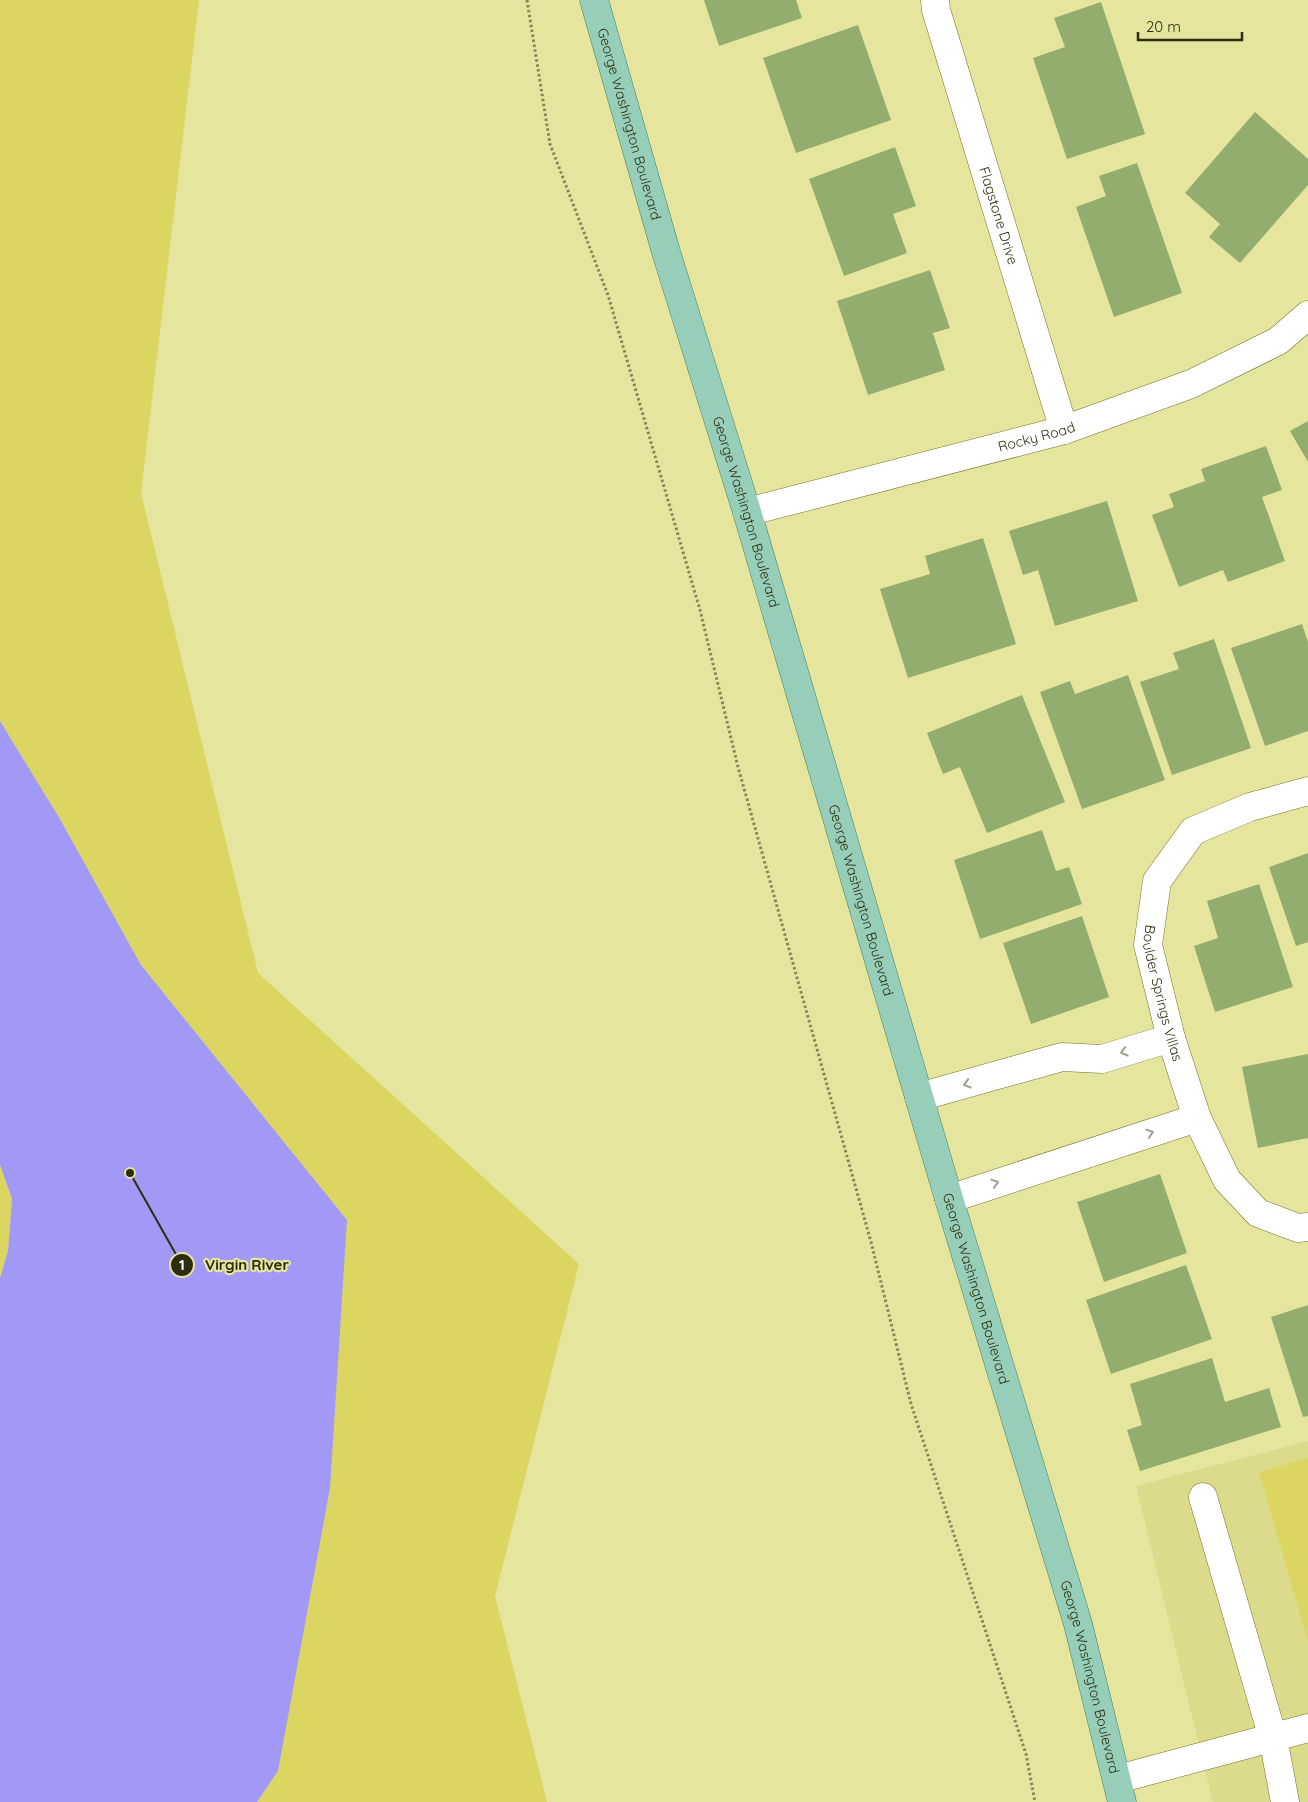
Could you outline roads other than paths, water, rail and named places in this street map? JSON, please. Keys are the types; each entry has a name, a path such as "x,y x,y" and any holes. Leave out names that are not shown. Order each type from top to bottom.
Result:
{"main road":[{"name":"George Washington Boulevard","path":"594,0 666,252 747,512 949,1199 1078,1624 1120,1791"}],"street":[{"name":"Flagstone Drive","path":"935,0 936,10 1064,430"},
{"name":"Rocky Road","path":"747,512 1064,430 1191,384 1278,341 1308,315"},
{"name":"Boulder Springs Villas","path":"1308,791 1250,807 1193,831 1157,881 1148,944 1171,1038 1197,1118 1227,1180 1258,1213 1298,1228 1308,1227"},
{"path":"919,1097 1062,1057 1102,1059 1171,1038"},
{"path":"949,1199 1197,1118"},
{"path":"1203,1497 1273,1738 1285,1802"},
{"path":"1120,1791 1273,1738 1308,1728"}],"place":[{"name":"Virgin River","path":"130,1173"}]}
